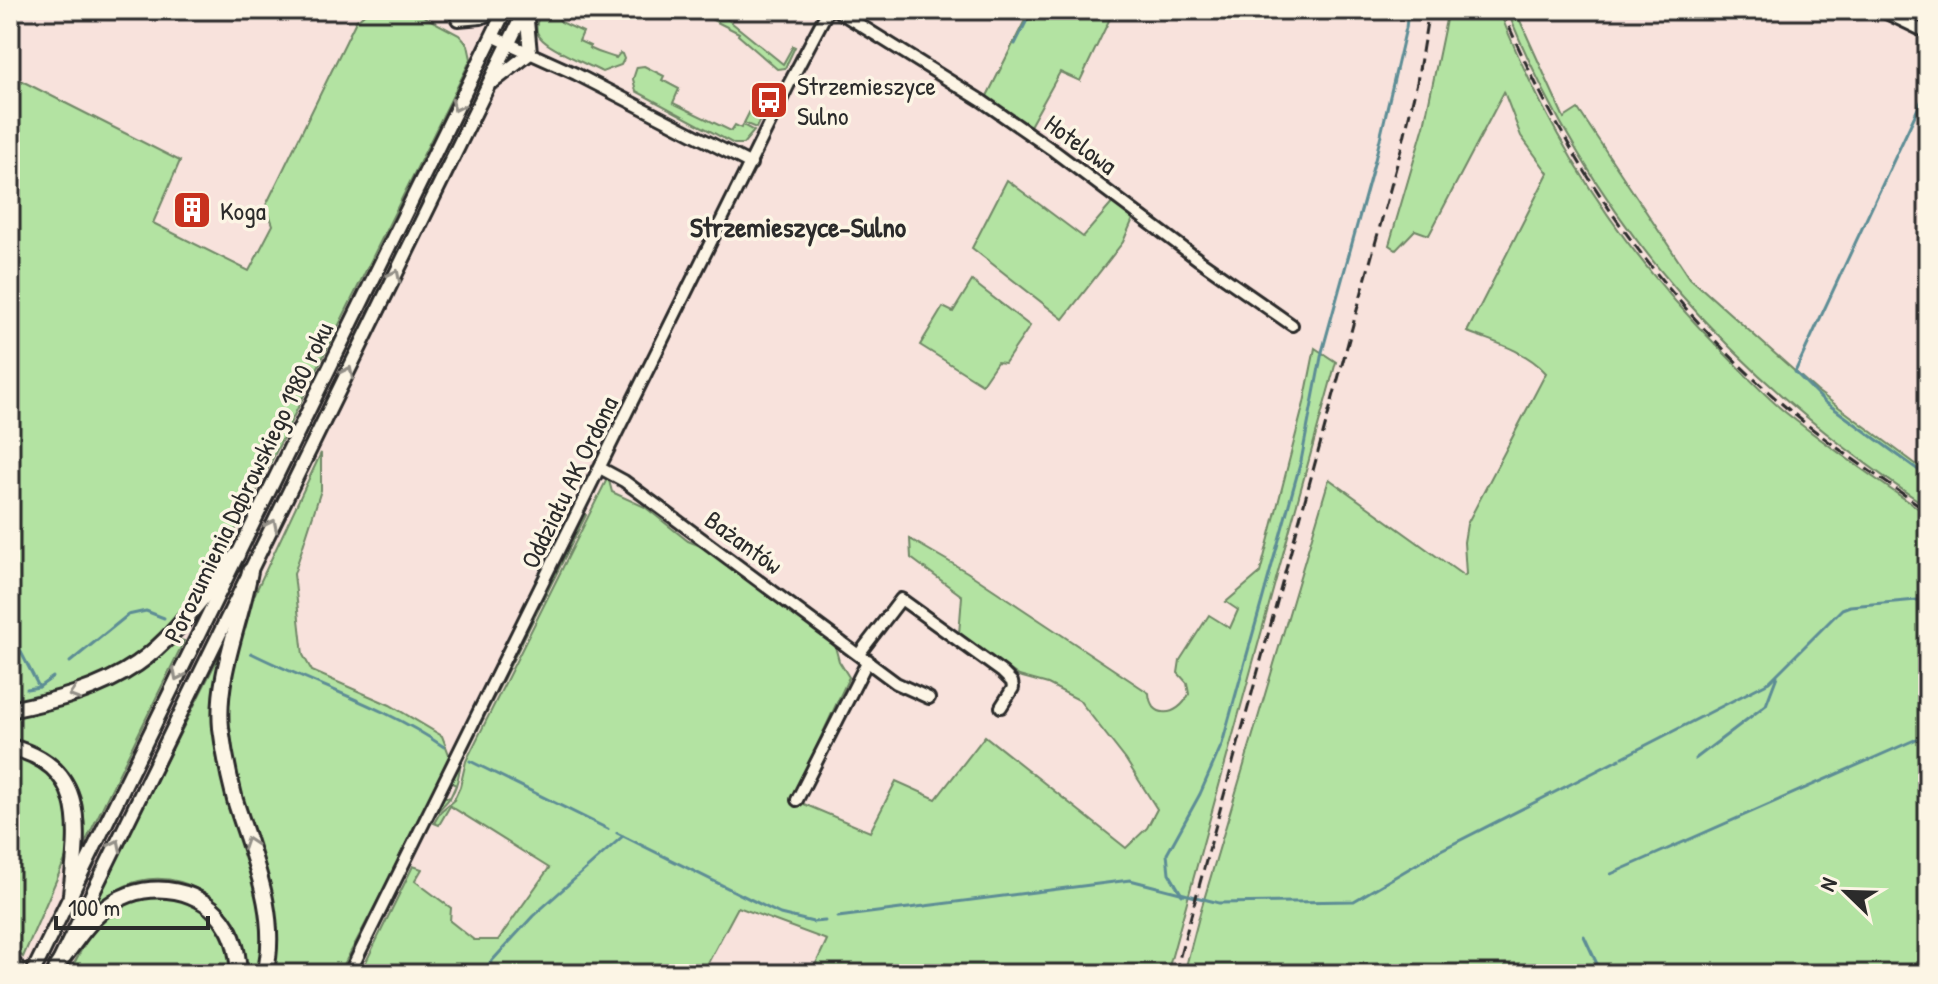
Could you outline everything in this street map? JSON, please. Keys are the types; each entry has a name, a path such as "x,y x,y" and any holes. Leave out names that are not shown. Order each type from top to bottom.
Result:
{"highway":[{"path":"10,710 45,703 96,686 140,662 183,620 237,555"},
{"path":"250,571 225,675 220,714 229,776 255,859 267,916 269,944 265,974"},
{"path":"10,747 31,754 50,766 73,800 77,832 71,895"},
{"path":"55,970 100,912 135,892 164,889 186,894 210,906 219,915 234,941 239,974"},
{"path":"10,962 24,974"}],"main road":[{"path":"458,19 481,17 495,10"},
{"name":"Porozumienia Dąbrowskiego 1980 roku","path":"32,974 505,10"},
{"path":"489,85 530,53 526,10"},
{"name":"Porozumienia Dąbrowskiego 1980 roku","path":"55,970 526,10"}],"street":[{"name":"Oddziału AK Ordona","path":"349,974 828,10"},
{"name":"Hotelowa","path":"836,10 982,101 1292,325"},
{"path":"1880,10 1928,33"},
{"path":"492,36 591,81 751,164"},
{"name":"Bażantów","path":"600,468 624,481 896,683 929,698"},
{"path":"797,800 864,657 901,599 1012,682 1013,688 1001,707"}],"green space":[{"path":"369,10 412,10 459,35 468,45 471,59 259,486 202,585 166,630 145,649 121,665 81,684 10,703 10,75 180,161 153,223 249,271 273,225 266,205 356,21"},
{"path":"539,10 557,10 556,15 561,22 583,32 579,41 616,58 622,54 624,59 621,65 602,72 547,43 537,32"},
{"path":"693,10 716,10 783,64 795,47 785,68 777,69 739,33"},
{"path":"1030,10 1114,10 1080,81 1060,72 1030,126 986,98"},
{"path":"1448,10 1499,10 1519,58 1566,150 1623,236 1654,276 1777,405 1928,515 1928,974 1184,974 1329,479 1464,576 1467,524 1546,373 1520,353 1467,332 1548,173 1521,136 1504,92 1429,235 1415,230 1396,250 1389,245 1424,126"},
{"path":"1507,10 1523,10 1517,14 1564,118 1578,109 1690,278 1817,391 1928,473 1928,507 1858,458 1793,406 1733,350 1678,292 1628,228 1583,161 1542,88"},
{"path":"644,66 664,76 662,80 679,89 673,103 731,131 735,125 741,128 743,125 754,131 743,144 734,144 636,91 633,79 637,67"},
{"path":"765,81 772,86 773,92 756,128 744,123"},
{"path":"1007,180 1083,237 1114,201 1133,219 1123,242 1063,319 972,248"},
{"path":"972,281 1030,326 1005,363 997,362 982,384 920,345 943,307 953,312"},
{"path":"1315,348 1336,362 1167,974 811,974 827,940 738,907 702,974 360,974 413,866 422,869 415,881 451,908 450,921 474,940 498,940 549,868 450,806 439,825 434,823 441,811 454,800 466,761 608,477 612,492 645,507 688,541 716,552 833,639 839,661 849,677 792,799 870,832 896,781 936,799 985,736 1126,848 1147,828 1157,809 1126,760 1079,700 1048,684 1019,676 959,634 962,596 911,558 910,539 967,572 1149,693 1154,707 1159,711 1178,708 1189,694 1187,683 1178,673 1180,660 1209,615 1230,628 1238,610 1226,602 1260,573"},
{"path":"321,453 321,490 294,574 303,655 312,671 390,705 442,736 450,757 339,974 270,974 272,905 265,869 234,774 226,716 229,680 249,606"},
{"path":"583,513 586,515 462,761 456,786 451,795 456,785 450,782"},
{"path":"176,639 184,641 83,847 83,809 75,783 58,763 36,749 10,740 10,718 57,707 99,692 138,670"},
{"path":"224,646 213,696 214,739 256,887 261,928 257,974 245,974 243,953 228,916 199,890 180,882 160,879 132,883 91,911"},
{"path":"10,754 40,766 58,783 70,806 71,846 23,957 10,946"},
{"path":"443,796 450,798 437,813 431,821"},
{"path":"163,895 191,903 216,919 229,939 234,974 69,974 85,943 104,919 129,902"}],"waterway":[{"path":"1015,44 1032,10"},
{"path":"1182,895 1169,873 1167,854 1200,794 1222,744 1301,461 1322,352 1375,160 1408,10"},
{"path":"1928,87 1795,372 1825,402 1928,477"},
{"path":"1623,757 1769,682 1842,609 1928,599"},
{"path":"70,662 128,615 146,611 164,618"},
{"path":"10,631 39,687 53,677"},
{"path":"251,653 374,708 444,747"},
{"path":"1695,759 1766,705 1777,676"},
{"path":"27,689 39,687"},
{"path":"10,693 15,692"},
{"path":"1611,874 1928,734"},
{"path":"838,917 1130,880 1219,903 1354,901 1439,851 1620,759"},
{"path":"470,761 608,829"},
{"path":"617,833 780,914 813,922 825,921"},
{"path":"480,974 533,916 623,836"},
{"path":"1584,936 1605,974"}],"railway":[{"path":"1175,974 1403,142 1429,10"},
{"path":"1502,10 1527,66 1585,172 1619,223 1694,318 1736,362 1798,418 1928,511"}],"place":[{"name":"Strzemieszyce Sulno","path":"769,100"},
{"name":"Koga","path":"192,210"}],"district":[{"name":"Strzemieszyce-Sulno","path":"798,227"}]}
